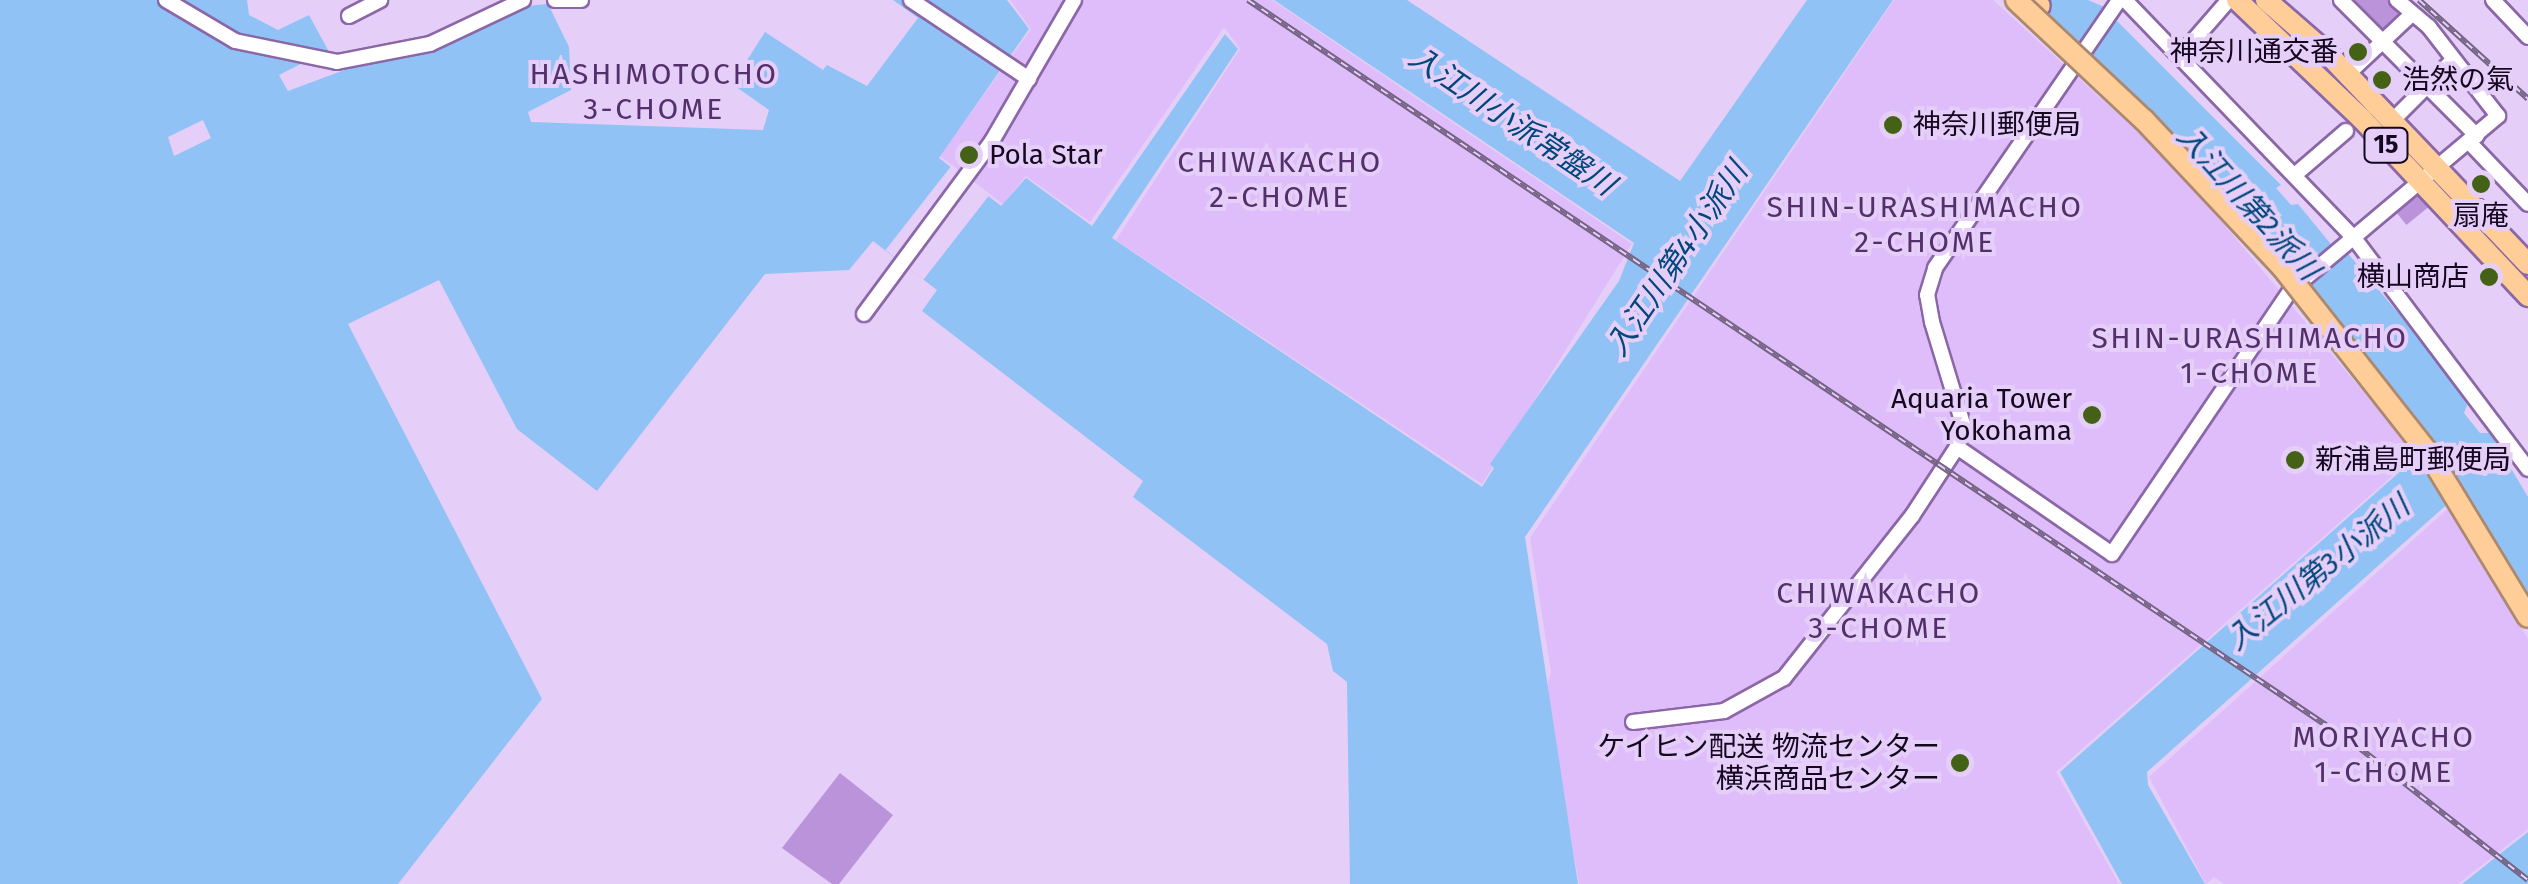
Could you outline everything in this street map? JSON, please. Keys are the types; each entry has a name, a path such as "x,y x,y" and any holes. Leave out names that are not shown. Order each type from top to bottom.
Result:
{"highway":[{"path":"2016,0 2144,120 2282,267 2426,451 2528,616"},
{"name":"15","path":"2232,1 2528,264"},
{"path":"2035,2 2205,166 2290,260 2436,444 2528,595"},
{"name":"15","path":"2276,3 2392,120 2430,176 2528,296"}],"street":[{"path":"166,0 245,45 337,62 414,49 523,0"},
{"path":"349,16 380,0"},
{"path":"554,0 581,0"},
{"path":"911,0 1029,79"},
{"path":"864,314 965,176 1029,79 1074,0"},
{"path":"2341,0 2427,86 2528,204"},
{"path":"1957,447 2112,554 2290,291 2498,116 2397,0"},
{"path":"2494,0 2528,36"},
{"path":"2180,56 2232,1"},
{"path":"1632,722 1724,710 1784,678 1874,570 1957,447 1960,398 1927,294 1935,268 2118,4 2180,56 2354,238 2528,469"},
{"path":"2348,74 2412,14"},
{"path":"2392,120 2452,61"},
{"path":"2296,174 2346,131"}],"shaded area":[{"path":"1010,0 1272,0 1632,244 1482,484 1116,240 1240,49 1224,27 1090,222 1026,176 1003,204 940,156 1031,29"},
{"path":"1894,0 1993,0 2177,168 2416,455 2056,772 2119,884 1579,884 1546,689 1551,672 1530,538"},
{"path":"2345,0 2391,0 2405,12 2383,38"},
{"path":"2415,191 2428,207 2406,225 2393,209"},
{"path":"2451,506 2528,639 2528,829 2458,884 2224,884 2214,877 2206,884 2149,777"},
{"path":"840,773 893,815 839,884 832,884 782,848"}],"water":[{"path":"0,0 247,0 249,15 278,30 309,15 328,50 279,75 288,91 514,7 548,4 569,47 571,90 528,112 531,122 763,130 769,110 732,84 765,32 823,70 827,65 867,86 918,18 893,0 1007,0 1029,29 939,158 1001,206 1026,178 1092,226 1225,34 1238,49 1112,238 1482,487 1494,468 1490,464 1619,281 1634,243 1274,0 1407,0 1680,181 1807,0 1893,0 1525,537 1578,884 1350,884 1347,682 1333,671 1327,644 1133,497 1143,481 922,311 937,290 873,241 849,270 765,274 597,491 517,429 439,280 348,324 542,699 398,884 0,884","holes":["203,120 211,138 174,156 168,137"]},
{"path":"2003,0 2088,0 2102,6 2281,185 2276,188 2291,205 2298,204 2339,254 2345,250 2447,371 2467,405 2464,413 2480,433 2490,433 2528,497 2528,627 2453,499 2147,772 2148,785 2205,884 2122,884 2060,772 2421,453 2260,248 2082,66"},
{"path":"2528,832 2528,884 2462,884 2491,861"}],"pier":[{"path":"952,165 990,195 923,280 886,250"}],"railway":[{"path":"1248,0 2357,746 2528,880"},
{"path":"2419,0 2528,99"}],"place":[{"name":"神奈川通交番","path":"2358,52"},
{"name":"浩然の氣","path":"2382,80"},
{"name":"神奈川郵便局","path":"1893,125"},
{"name":"Pola Star","path":"969,155"},
{"name":"扇庵","path":"2481,184"},
{"name":"横山商店","path":"2489,277"},
{"name":"Aquaria Tower Yokohama","path":"2092,415"},
{"name":"新浦島町郵便局","path":"2295,460"},
{"name":"ケイヒン配送 物流センター 横浜商品センター","path":"1960,763"}],"district":[{"name":"HASHIMOTOCHO 3-CHOME","path":"654,91"},
{"name":"CHIWAKACHO 2-CHOME","path":"1280,179"},
{"name":"SHIN-URASHIMACHO 2-CHOME","path":"1925,224"},
{"name":"SHIN-URASHIMACHO 1-CHOME","path":"2250,355"},
{"name":"CHIWAKACHO 3-CHOME","path":"1879,610"},
{"name":"MORIYACHO 1-CHOME","path":"2384,754"}],"water label":[{"name":"入江川小派常盤川","path":"1512,121"},
{"name":"入江川第2派川","path":"2248,203"},
{"name":"入江川第4小派川","path":"1677,259"},
{"name":"入江川第3小派川","path":"2318,573"}]}
